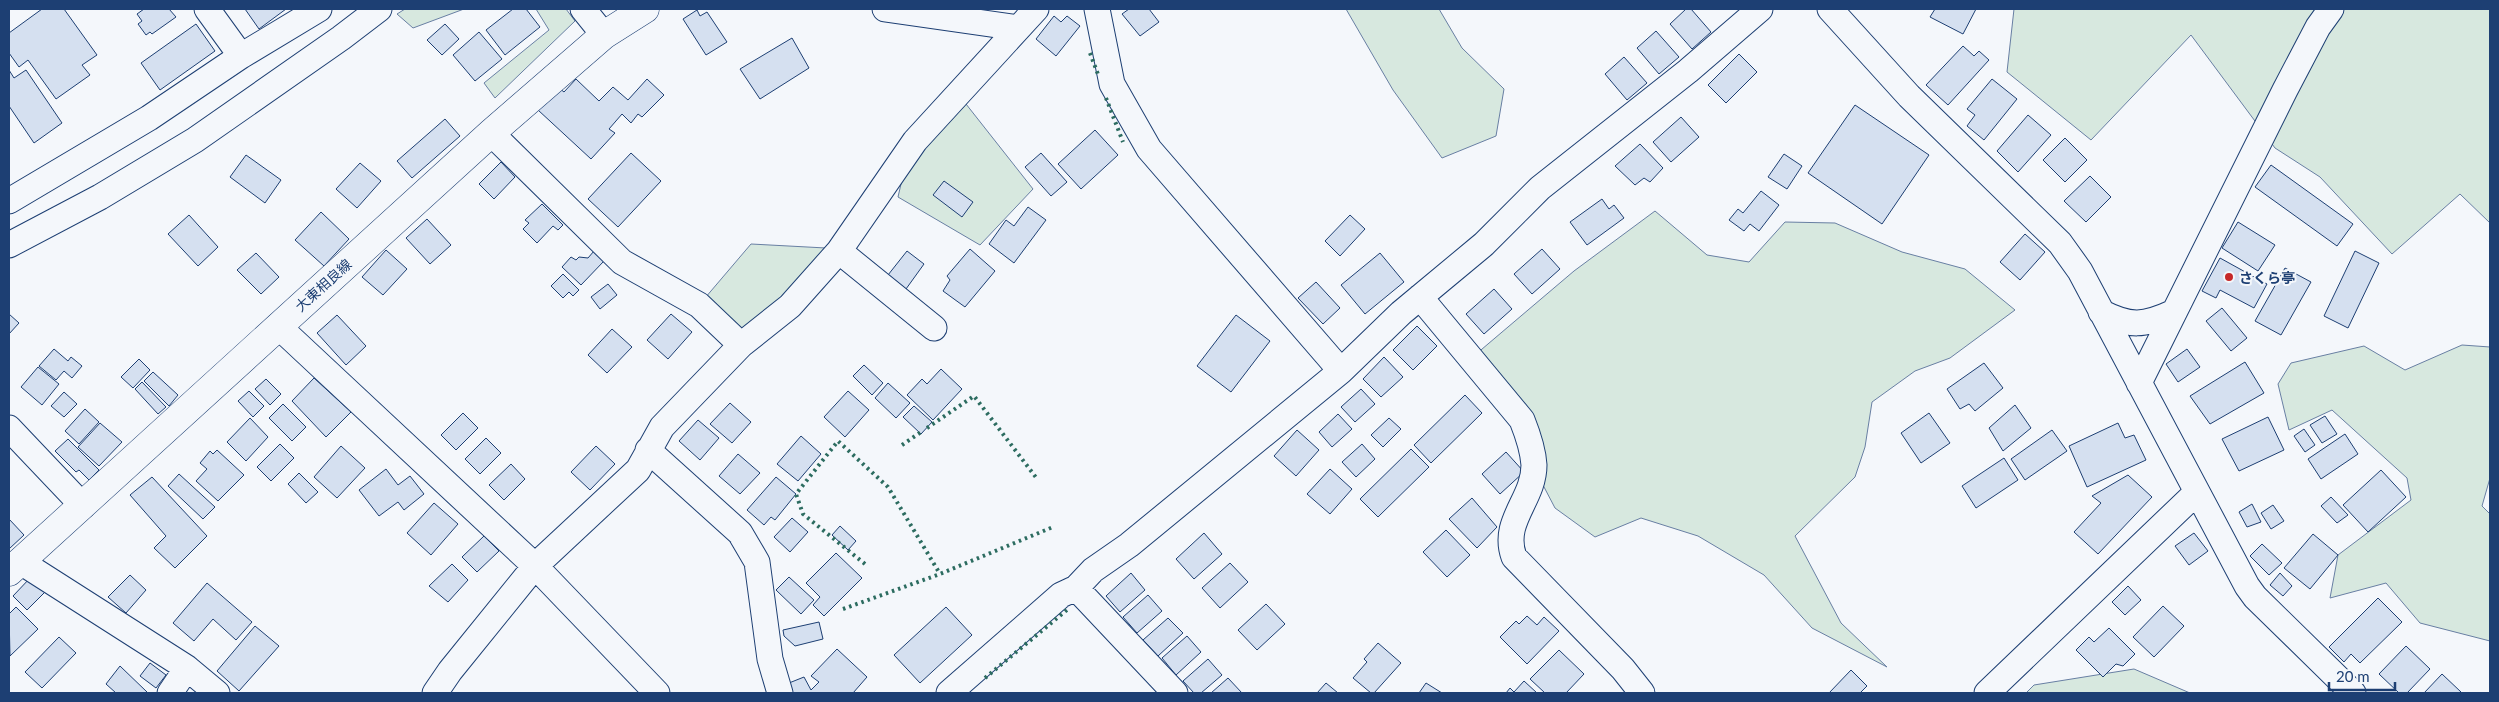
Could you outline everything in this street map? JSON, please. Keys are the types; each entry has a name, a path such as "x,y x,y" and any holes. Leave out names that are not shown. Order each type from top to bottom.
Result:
{"main road":[{"name":"大東相良線","path":"15,567 491,133 604,35 645,9"}],"street":[{"path":"207,9 241,56"},
{"path":"9,201 148,118 241,56 319,9"},
{"path":"326,9 348,32"},
{"path":"9,245 100,197 195,140 379,9"},
{"path":"583,9 604,35"},
{"path":"885,9 1018,28"},
{"path":"435,693 450,671 536,566 638,470 662,427 741,346 790,306 839,251 915,141 1036,9"},
{"path":"1096,9 1112,84 1149,149 1341,371"},
{"path":"948,693 1061,595 1076,588 1093,570 1129,545 1341,371 1420,297 1484,244 1540,188 1688,71 1760,9"},
{"path":"1830,9 1909,96 2060,243 2080,271 2138,383 2255,597 2353,693"},
{"path":"2138,383 2285,90 2318,27 2330,9"},
{"path":"491,133 622,262 700,304 741,346"},
{"path":"839,251 934,328"},
{"path":"1420,297 1522,420 1531,444 1534,466 1531,483 1511,528 1510,544 1514,557 1623,669 1642,693"},
{"path":"2101,312 2122,323 2156,321 2174,312"},
{"path":"278,326 536,566 657,693"},
{"path":"9,428 83,506"},
{"path":"648,450 740,533 758,562 770,659 780,693"},
{"path":"1986,693 2198,492"},
{"path":"15,567 187,668 217,693"},
{"path":"1076,588 1175,693"},
{"path":"170,693 187,668"}],"shaded area":[{"path":"405,9 464,9 413,28 397,14"},
{"path":"536,9 566,9 575,21 495,98 484,83 549,30"},
{"path":"1346,9 1439,9 1462,48 1504,89 1496,136 1442,158 1393,90"},
{"path":"2014,9 2490,9 2490,223 2460,194 2392,254 2320,177 2275,148 2191,35 2091,140 2007,72"},
{"path":"966,104 1033,189 980,245 898,197 904,171"},
{"path":"1655,211 1707,255 1749,262 1785,222 1835,223 1902,252 1965,269 2015,310 1950,358 1915,371 1872,402 1865,447 1855,477 1795,536 1841,623 1887,667 1812,628 1764,575 1698,536 1641,518 1595,537 1555,508 1475,355 1574,271"},
{"path":"751,244 826,248 793,293 737,336 705,298"},
{"path":"2462,345 2490,347 2490,478 2482,506 2490,514 2490,641 2420,623 2386,583 2330,598 2338,555 2411,500 2407,478 2332,410 2289,430 2278,384 2291,363 2364,346 2405,370"},
{"path":"2134,669 2190,693 2026,693 2034,685"}],"building":[{"path":"42,9 64,9 97,55 82,65 90,75 56,99 28,60 19,67 9,53 9,33"},
{"path":"144,9 169,9 176,17 152,34 150,32 146,35 138,24 142,21 137,14"},
{"path":"245,9 286,9 259,29"},
{"path":"513,9 526,9 540,27 505,55 486,30"},
{"path":"1129,9 1149,9 1159,22 1140,36 1122,14"},
{"path":"1686,9 1691,9 1711,32 1692,49 1670,24"},
{"path":"1935,9 1976,9 1963,34 1930,17"},
{"path":"697,10 700,16 707,12 727,42 706,55 683,19"},
{"path":"1054,16 1061,22 1067,16 1080,26 1056,56 1036,39"},
{"path":"196,24 215,51 160,90 141,63"},
{"path":"445,24 459,39 442,55 427,40"},
{"path":"1656,31 1679,57 1659,74 1637,48"},
{"path":"479,32 502,59 475,81 453,55"},
{"path":"792,38 809,68 760,99 740,69"},
{"path":"1963,46 1974,56 1979,51 1989,60 1948,105 1926,85"},
{"path":"1739,54 1757,72 1726,103 1708,85"},
{"path":"1624,57 1647,83 1627,100 1605,74"},
{"path":"9,70 14,78 26,70 62,123 34,143 9,106"},
{"path":"576,79 599,101 613,87 628,100 647,79 664,95 642,117 638,114 631,123 622,114 609,129 615,133 591,159 538,110 559,88 564,92"},
{"path":"1992,79 2017,99 1984,140 1967,126 1975,115 1967,109"},
{"path":"1855,105 1929,155 1882,224 1808,173"},
{"path":"2028,115 2051,135 2018,172 1997,151"},
{"path":"1681,117 1699,137 1671,162 1653,142"},
{"path":"445,119 460,136 412,178 397,161"},
{"path":"1095,130 1118,155 1081,189 1058,164"},
{"path":"2065,138 2087,160 2065,182 2043,160"},
{"path":"1640,144 1663,168 1650,182 1644,178 1635,185 1615,166"},
{"path":"631,153 661,181 618,227 588,199"},
{"path":"1041,153 1067,182 1051,196 1025,167"},
{"path":"1784,154 1802,166 1787,189 1768,177"},
{"path":"246,155 281,180 265,203 230,177"},
{"path":"501,162 515,177 494,199 479,184"},
{"path":"360,163 381,181 357,208 336,189"},
{"path":"2271,165 2353,224 2337,246 2255,187"},
{"path":"2090,176 2111,197 2086,222 2064,201"},
{"path":"944,181 973,202 962,217 933,195"},
{"path":"1761,191 1779,205 1759,231 1750,224 1744,231 1729,220 1738,209 1743,213"},
{"path":"1602,199 1609,209 1614,205 1624,218 1587,245 1570,222"},
{"path":"542,204 563,225 558,230 553,226 537,243 523,229 529,223 525,220"},
{"path":"1028,207 1046,220 1014,263 989,244 1006,220 1014,226"},
{"path":"321,212 349,239 324,266 295,240"},
{"path":"189,215 218,247 198,266 168,234"},
{"path":"1350,215 1365,229 1340,256 1325,241"},
{"path":"427,219 451,245 430,264 406,238"},
{"path":"2238,222 2275,245 2258,271 2222,248"},
{"path":"2025,234 2045,252 2020,280 2000,262"},
{"path":"970,249 995,271 965,307 943,291 950,280 947,276"},
{"path":"1542,249 1560,269 1532,294 1514,274"},
{"path":"386,250 407,269 383,295 362,277"},
{"path":"594,251 604,261 581,285 562,267 571,257 576,260 579,257 588,258"},
{"path":"907,251 924,264 906,289 888,275"},
{"path":"2355,251 2379,263 2348,328 2324,316"},
{"path":"256,253 279,277 261,294 237,270"},
{"path":"1380,253 1404,282 1365,314 1341,285"},
{"path":"2220,258 2267,284 2254,308 2220,290 2216,298 2202,291"},
{"path":"2285,268 2311,282 2281,335 2255,321"},
{"path":"563,274 579,290 573,296 569,292 563,298 551,286"},
{"path":"1316,282 1340,308 1323,324 1298,298"},
{"path":"608,284 617,295 600,309 591,297"},
{"path":"1494,289 1512,309 1484,334 1466,314"},
{"path":"2222,308 2247,338 2231,351 2206,321"},
{"path":"9,314 19,323 9,334"},
{"path":"671,314 692,332 668,359 647,340"},
{"path":"337,315 366,346 346,365 317,333"},
{"path":"1236,315 1270,341 1231,392 1197,366"},
{"path":"1417,326 1437,346 1413,370 1393,350"},
{"path":"612,329 632,347 607,373 588,355"},
{"path":"54,349 68,361 71,357 82,366 72,378 64,371 56,380 39,366"},
{"path":"2187,349 2200,367 2178,382 2166,364"},
{"path":"1384,357 1403,377 1381,397 1363,379"},
{"path":"139,359 150,370 133,388 121,377"},
{"path":"2245,362 2264,393 2210,424 2190,396"},
{"path":"1984,363 2003,388 1975,411 1969,404 1960,409 1947,389"},
{"path":"864,365 883,383 872,395 853,376"},
{"path":"38,367 59,384 42,405 21,387"},
{"path":"941,369 962,389 933,420 907,395 922,379 927,384"},
{"path":"153,372 178,395 169,406 144,381"},
{"path":"314,378 351,412 326,437 292,401"},
{"path":"266,379 281,394 270,405 255,389"},
{"path":"142,382 166,407 158,414 135,389"},
{"path":"888,383 910,403 896,418 875,398"},
{"path":"1361,389 1375,404 1355,422 1341,407"},
{"path":"249,391 264,406 253,417 238,401"},
{"path":"848,391 869,410 845,437 824,417"},
{"path":"64,392 77,404 64,417 51,406"},
{"path":"1465,395 1482,413 1431,463 1414,445"},
{"path":"730,403 751,422 732,443 710,424"},
{"path":"283,404 306,427 292,441 269,418"},
{"path":"2015,405 2031,428 2003,451 1989,428"},
{"path":"914,406 932,422 921,434 903,417"},
{"path":"85,409 99,422 79,444 65,431"},
{"path":"463,413 478,428 456,450 441,435"},
{"path":"1929,413 1950,443 1921,463 1901,433"},
{"path":"1338,414 1352,429 1332,447 1319,432"},
{"path":"2325,416 2337,434 2322,443 2310,425"},
{"path":"2268,417 2284,450 2239,471 2222,439"},
{"path":"250,418 268,437 246,461 227,442"},
{"path":"1389,418 1401,429 1383,447 1371,435"},
{"path":"698,420 719,438 700,460 679,441"},
{"path":"100,423 122,442 99,466 78,447"},
{"path":"2118,423 2125,438 2134,435 2146,460 2087,487 2069,446"},
{"path":"2304,429 2315,445 2305,452 2294,436"},
{"path":"1297,430 1319,450 1296,476 1274,456"},
{"path":"2052,430 2067,451 2025,480 2011,459"},
{"path":"2345,434 2358,454 2321,479 2308,459"},
{"path":"801,436 821,454 798,481 777,464"},
{"path":"486,438 501,453 480,474 465,459"},
{"path":"68,439 99,470 89,480 79,470 76,472 55,451"},
{"path":"280,444 294,458 271,481 257,467"},
{"path":"1362,444 1375,459 1356,477 1342,462"},
{"path":"341,446 365,468 337,498 314,477"},
{"path":"596,446 615,464 590,490 571,472"},
{"path":"1411,449 1429,467 1378,517 1360,499"},
{"path":"217,450 244,475 218,501 196,481 207,469 200,463 210,451 213,454"},
{"path":"1506,452 1524,472 1500,494 1482,474"},
{"path":"738,454 760,473 740,494 719,476"},
{"path":"2004,458 2018,480 1976,508 1962,486"},
{"path":"511,464 525,479 504,500 489,485"},
{"path":"386,469 398,485 410,476 424,494 404,510 398,502 379,516 359,490"},
{"path":"1330,469 1352,489 1330,514 1307,494"},
{"path":"2381,470 2406,497 2368,532 2343,505"},
{"path":"299,473 318,492 306,503 288,484"},
{"path":"179,474 215,507 203,519 168,486"},
{"path":"2128,475 2152,497 2098,554 2074,532 2101,503 2092,496"},
{"path":"152,477 207,536 175,568 154,548 166,536 130,495"},
{"path":"776,477 796,494 775,520 771,517 764,525 747,510"},
{"path":"2331,497 2348,515 2337,523 2321,506"},
{"path":"1472,498 1497,527 1477,548 1449,519"},
{"path":"434,503 458,524 431,555 407,533"},
{"path":"2252,504 2261,522 2247,527 2239,512"},
{"path":"2273,505 2284,521 2271,529 2261,513"},
{"path":"792,518 808,532 790,552 774,537"},
{"path":"9,519 24,535 9,549"},
{"path":"840,526 856,541 848,550 832,535"},
{"path":"1446,530 1470,555 1447,577 1423,552"},
{"path":"1204,533 1222,554 1194,579 1176,559"},
{"path":"2194,533 2208,551 2189,565 2175,546"},
{"path":"2313,534 2338,555 2310,589 2284,568"},
{"path":"484,536 499,551 477,572 462,557"},
{"path":"2262,544 2282,563 2269,575 2250,556"},
{"path":"836,553 862,578 824,616 813,605 820,597 806,583"},
{"path":"1230,563 1248,582 1220,608 1202,588"},
{"path":"452,564 468,580 448,602 429,586"},
{"path":"1131,573 1145,590 1120,612 1106,596"},
{"path":"2280,573 2292,586 2283,596 2270,585"},
{"path":"130,575 146,590 126,613 108,597"},
{"path":"31,577 45,592 27,610 13,596"},
{"path":"789,577 814,600 801,614 776,590"},
{"path":"207,583 252,622 236,640 213,619 194,641 173,623"},
{"path":"2128,586 2141,600 2125,615 2112,602"},
{"path":"1148,595 1162,611 1137,633 1123,617"},
{"path":"2378,598 2402,622 2360,663 2351,654 2344,662 2329,647"},
{"path":"1266,604 1285,624 1257,650 1238,630"},
{"path":"2163,606 2184,626 2154,657 2133,637"},
{"path":"16,607 38,629 10,656 9,614"},
{"path":"946,607 972,635 920,683 894,655"},
{"path":"1527,616 1537,625 1544,617 1559,631 1527,664 1500,637 1516,621 1519,624"},
{"path":"1168,618 1183,633 1158,656 1143,640"},
{"path":"819,622 823,639 795,646 784,636 783,630"},
{"path":"255,626 279,646 239,691 217,671"},
{"path":"2109,628 2135,654 2123,666 2116,664 2103,677 2076,650 2089,637 2094,642"},
{"path":"1187,636 1201,652 1176,675 1162,658"},
{"path":"59,637 76,653 42,688 25,672"},
{"path":"1378,643 1401,663 1374,693 1371,693 1353,678 1367,662 1364,659"},
{"path":"2406,646 2430,669 2407,693 2399,693 2379,674"},
{"path":"837,649 867,677 853,693 793,693 789,683 804,677 811,690 819,682 811,676"},
{"path":"1559,650 1584,674 1566,693 1545,693 1530,679"},
{"path":"1208,659 1222,675 1201,693 1194,693 1183,681"},
{"path":"150,663 166,675 156,688 140,676"},
{"path":"120,666 146,693 116,693 106,684"},
{"path":"1851,670 1867,686 1860,693 1829,693"},
{"path":"2442,674 2461,692 2424,693"},
{"path":"1228,678 1242,693 1211,693"},
{"path":"1524,681 1537,693 1506,693 1510,688 1514,692"},
{"path":"1326,683 1338,693 1317,693"},
{"path":"1426,683 1442,693 1419,693"}],"hedge":[{"path":"1090,53 1099,77"},
{"path":"1106,98 1123,142"},
{"path":"927,428 974,396 1038,480"},
{"path":"902,445 921,432"},
{"path":"865,564 803,514 796,494 838,441 888,487 940,574"},
{"path":"843,609 940,574 1053,527"},
{"path":"985,678 1068,609"}],"place":[{"name":"さくら亭","path":"2229,277"}]}
